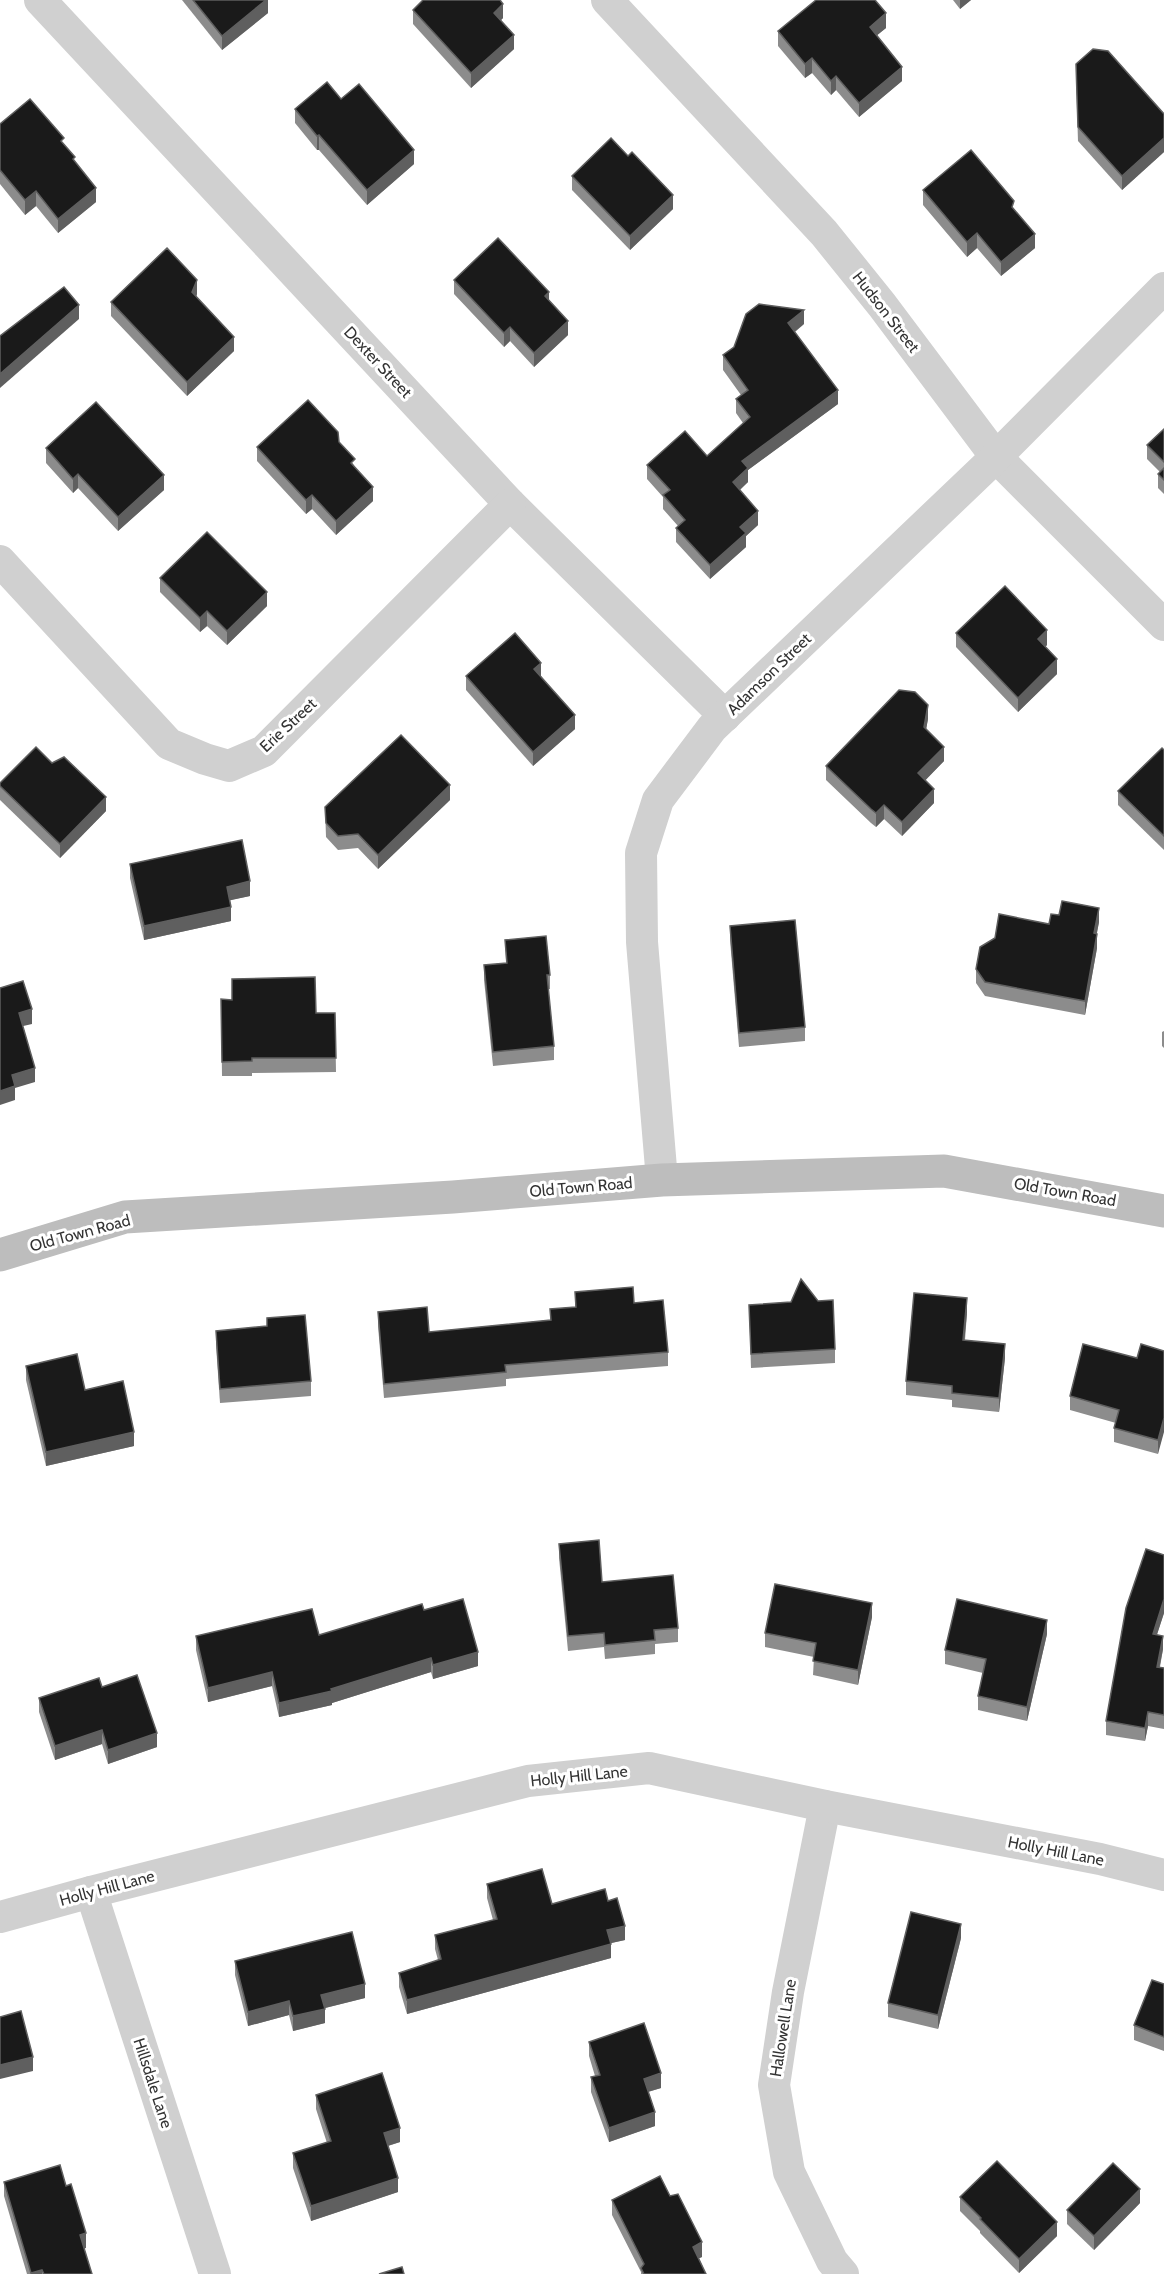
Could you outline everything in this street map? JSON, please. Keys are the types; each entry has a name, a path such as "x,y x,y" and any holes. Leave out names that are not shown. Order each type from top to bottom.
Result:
{"main road":[{"name":"Old Town Road","path":"0,1255 125,1218 453,1197 662,1180 944,1171 1164,1211"}],"street":[{"name":"Dexter Street","path":"40,0 510,504 725,716"},
{"name":"Hudson Street","path":"607,0 824,233 882,305 996,456 1164,625"},
{"name":"Adamson Street","path":"662,1180 642,942 641,854 658,800 712,728 996,456 1164,288"},
{"name":"Erie Street","path":"0,561 169,744 204,759 229,766 264,751 510,504"},
{"name":"Holly Hill Lane","path":"0,1917 528,1781 649,1768 825,1806 1100,1859 1164,1875"},
{"name":"Hallowell Lane","path":"825,1806 788,1992 774,2085 789,2172 832,2261 843,2274"},
{"name":"Hillsdale Lane","path":"91,1892 215,2274"}],"building":[{"path":"193,0 266,0 222,36"},
{"path":"423,0 500,0 503,4 494,13 514,35 471,73 413,10"},
{"path":"816,0 875,0 886,13 870,27 902,67 859,103 836,76 831,81 812,58 805,64 778,31"},
{"path":"1093,49 1108,51 1164,114 1164,138 1122,176 1078,127 1076,64"},
{"path":"327,82 341,99 359,84 414,150 367,190 295,109"},
{"path":"30,99 64,138 61,141 96,188 58,219 36,191 25,200 0,170 0,124"},
{"path":"611,138 628,156 632,152 673,195 630,236 572,176"},
{"path":"971,150 1014,201 1012,207 1035,234 1001,262 977,233 967,242 923,190"},
{"path":"498,238 549,292 545,296 568,321 534,353 510,327 504,333 454,280"},
{"path":"167,248 197,280 192,292 234,337 187,382 111,302"},
{"path":"64,287 79,305 0,374 0,336"},
{"path":"759,304 804,310 788,323 838,390 742,461 748,468 733,482 758,511 740,527 746,533 710,565 676,528 685,520 663,495 670,490 647,465 685,431 707,456 750,417 736,399 748,390 723,355 734,347 746,314"},
{"path":"308,400 338,432 339,442 355,459 351,463 373,487 336,521 312,495 306,500 257,447"},
{"path":"96,402 164,475 118,517 78,474 73,479 46,448"},
{"path":"1164,429 1164,462 1147,445"},
{"path":"1164,468 1164,480 1158,474"},
{"path":"207,532 267,592 227,631 207,611 200,618 160,578"},
{"path":"1005,586 1047,630 1038,639 1057,659 1018,698 956,633"},
{"path":"515,633 541,663 534,669 575,715 533,752 466,676"},
{"path":"899,690 915,692 928,705 924,727 944,747 918,773 934,789 902,822 884,805 876,813 826,766"},
{"path":"401,735 450,785 378,855 358,834 338,836 326,823 325,807"},
{"path":"36,747 52,763 64,757 106,797 60,844 0,786 0,783"},
{"path":"1162,748 1164,750 1164,836 1118,791"},
{"path":"242,840 250,881 227,887 231,907 144,926 130,864"},
{"path":"1062,901 1099,908 1094,933 1097,934 1085,1001 985,982 976,969 980,947 995,938 999,914 1049,924 1051,914 1059,915"},
{"path":"795,920 805,1027 739,1033 730,926"},
{"path":"546,936 550,975 547,975 554,1046 493,1052 484,965 507,963 505,940"},
{"path":"315,977 316,1013 335,1013 336,1058 252,1058 252,1061 222,1062 221,999 232,1000 232,979"},
{"path":"23,981 32,1009 19,1013 35,1068 12,1075 15,1086 0,1091 0,988"},
{"path":"801,1279 818,1301 833,1300 835,1349 751,1354 749,1305 791,1302"},
{"path":"633,1287 634,1303 663,1300 668,1352 505,1365 506,1372 384,1384 378,1312 427,1307 429,1332 551,1320 550,1309 576,1307 575,1292"},
{"path":"914,1293 967,1298 963,1340 1005,1344 999,1398 952,1393 952,1386 906,1381"},
{"path":"305,1315 311,1381 220,1389 216,1331 267,1326 267,1318"},
{"path":"1083,1344 1137,1358 1141,1344 1164,1351 1164,1418 1158,1440 1114,1428 1119,1410 1070,1396"},
{"path":"77,1354 85,1390 123,1381 134,1432 46,1452 26,1366"},
{"path":"599,1540 602,1582 673,1575 678,1628 654,1630 655,1640 605,1645 604,1633 568,1636 559,1544"},
{"path":"1146,1549 1164,1555 1164,1599 1153,1634 1163,1636 1157,1667 1164,1668 1164,1715 1148,1712 1145,1728 1106,1721 1126,1608"},
{"path":"775,1584 872,1603 858,1670 813,1661 816,1643 765,1633"},
{"path":"463,1599 478,1652 433,1665 431,1658 331,1689 332,1691 279,1703 272,1672 208,1688 196,1636 312,1609 319,1635 422,1604 424,1610"},
{"path":"957,1599 1047,1620 1027,1707 978,1696 986,1659 945,1650"},
{"path":"137,1675 157,1733 108,1750 102,1730 55,1746 39,1698 99,1678 102,1687"},
{"path":"542,1869 552,1904 605,1889 608,1901 617,1898 625,1926 607,1930 611,1944 407,2000 399,1973 441,1959 435,1935 497,1919 487,1884"},
{"path":"911,1912 961,1924 938,2015 888,2003"},
{"path":"352,1932 365,1984 321,1995 325,2009 293,2016 289,2001 248,2012 235,1961"},
{"path":"1152,1980 1164,1984 1164,2037 1134,2025"},
{"path":"21,2011 33,2057 0,2065 0,2017"},
{"path":"644,2023 661,2073 644,2079 655,2112 609,2128 591,2077 600,2075 589,2042"},
{"path":"382,2073 400,2128 384,2133 398,2178 311,2206 293,2153 331,2141 316,2095"},
{"path":"997,2161 1057,2222 1019,2259 960,2197"},
{"path":"1113,2163 1140,2189 1094,2236 1067,2210"},
{"path":"60,2165 66,2186 71,2184 86,2233 80,2235 92,2274 44,2274 42,2270 31,2273 4,2182"},
{"path":"660,2176 670,2196 678,2194 702,2242 693,2247 706,2274 644,2274 641,2268 644,2264 612,2200"},
{"path":"402,2267 404,2274 379,2274"}]}
